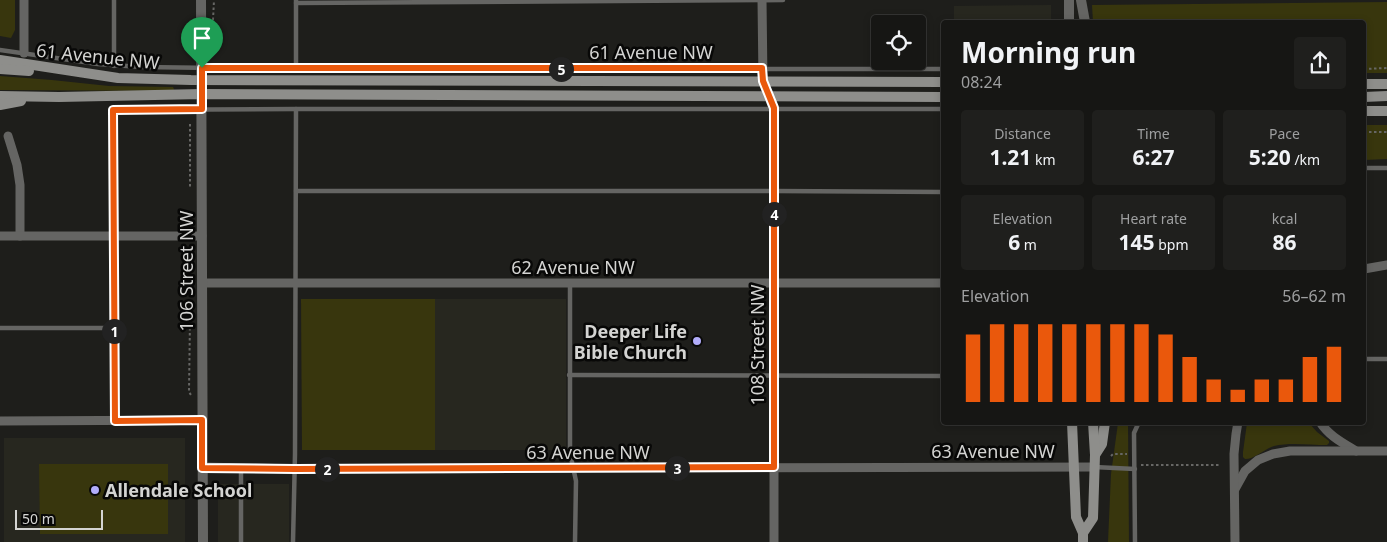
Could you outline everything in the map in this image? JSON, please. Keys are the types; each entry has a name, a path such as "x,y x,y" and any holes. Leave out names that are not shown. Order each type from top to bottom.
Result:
{"main road":[{"name":"61 Avenue NW","path":"0,60 94,76 202,80 941,82"},
{"path":"0,69 94,76"},
{"path":"1366,84 1387,84"},
{"name":"61 Avenue NW","path":"0,96 59,97 202,94 941,97"},
{"path":"1366,97 1387,96"},
{"path":"0,105 59,97"},
{"path":"1366,111 1387,111"},
{"path":"1072,425 1076,517 1083,537"},
{"path":"1083,537 1093,518 1095,455 1093,425"},
{"path":"1095,455 1102,444 1105,425"}],"street":[{"path":"24,0 24,53"},
{"name":"106 Street NW","path":"202,0 203,542"},
{"name":"108 Street NW","path":"762,0 763,81 774,108 774,542"},
{"path":"1069,0 1069,20"},
{"path":"1082,0 1085,20"},
{"path":"8,136 17,164 20,185 20,236"},
{"path":"0,236 202,236"},
{"path":"1366,270 1387,265"},
{"name":"62 Avenue NW","path":"202,283 941,283"},
{"path":"0,421 202,420"},
{"path":"1234,542 1234,454 1238,425"},
{"path":"1322,425 1339,441 1356,451"},
{"path":"1235,488 1245,471 1258,460 1273,454 1290,451 1387,451"},
{"name":"63 Avenue NW","path":"202,468 1094,467"}],"lane":[{"path":"114,0 114,66"},
{"path":"296,69 296,2 783,0"},
{"name":"61 Avenue NW","path":"0,50 114,66 202,68 941,69"},
{"path":"293,542 297,283 296,109"},
{"path":"115,421 113,110 941,109"},
{"path":"1366,168 1387,168"},
{"path":"296,191 941,192"},
{"path":"570,282 570,454 576,481 575,542"},
{"path":"0,328 114,328"},
{"path":"1366,359 1387,359"},
{"path":"569,375 941,376"},
{"path":"1135,542 1134,433 1138,425"},
{"path":"1094,467 1135,467"},
{"path":"241,468 241,542"}],"path":[{"path":"1366,69 1387,68"},
{"path":"1366,132 1387,132"},
{"path":"1111,456 1113,454 1134,454"},
{"path":"1135,467 1221,465"}],"shaded area":[{"path":"0,0 15,0 15,30 11,38 0,36"},
{"path":"1387,2 1387,73 1366,73 1366,20 1093,20 1092,5"},
{"path":"1051,5 1051,20 954,20 954,6"},
{"path":"0,76 109,86 173,87 174,89 173,91 0,90"},
{"path":"1366,125 1387,125 1387,159 1366,160"},
{"path":"301,299 435,299 435,450 302,450"},
{"path":"435,299 566,299 566,450 435,450"},
{"path":"1118,425 1128,425 1129,542 1108,542 1111,474"},
{"path":"1247,425 1311,425 1329,441 1327,445 1293,444 1274,446 1245,459 1243,452"},
{"name":"Allendale School","path":"4,438 185,438 185,542 4,542"},
{"path":"39,464 168,464 168,534 40,534"},
{"path":"218,484 289,484 289,542 218,542"}],"place":[{"name":"Deeper Life Bible Church","path":"697,341"},
{"name":"Allendale School","path":"95,490"}],"route":[{"path":"202,68 762,68 763,81 774,108 774,467 202,468 202,420 115,421 113,110 202,109 202,68"}]}
